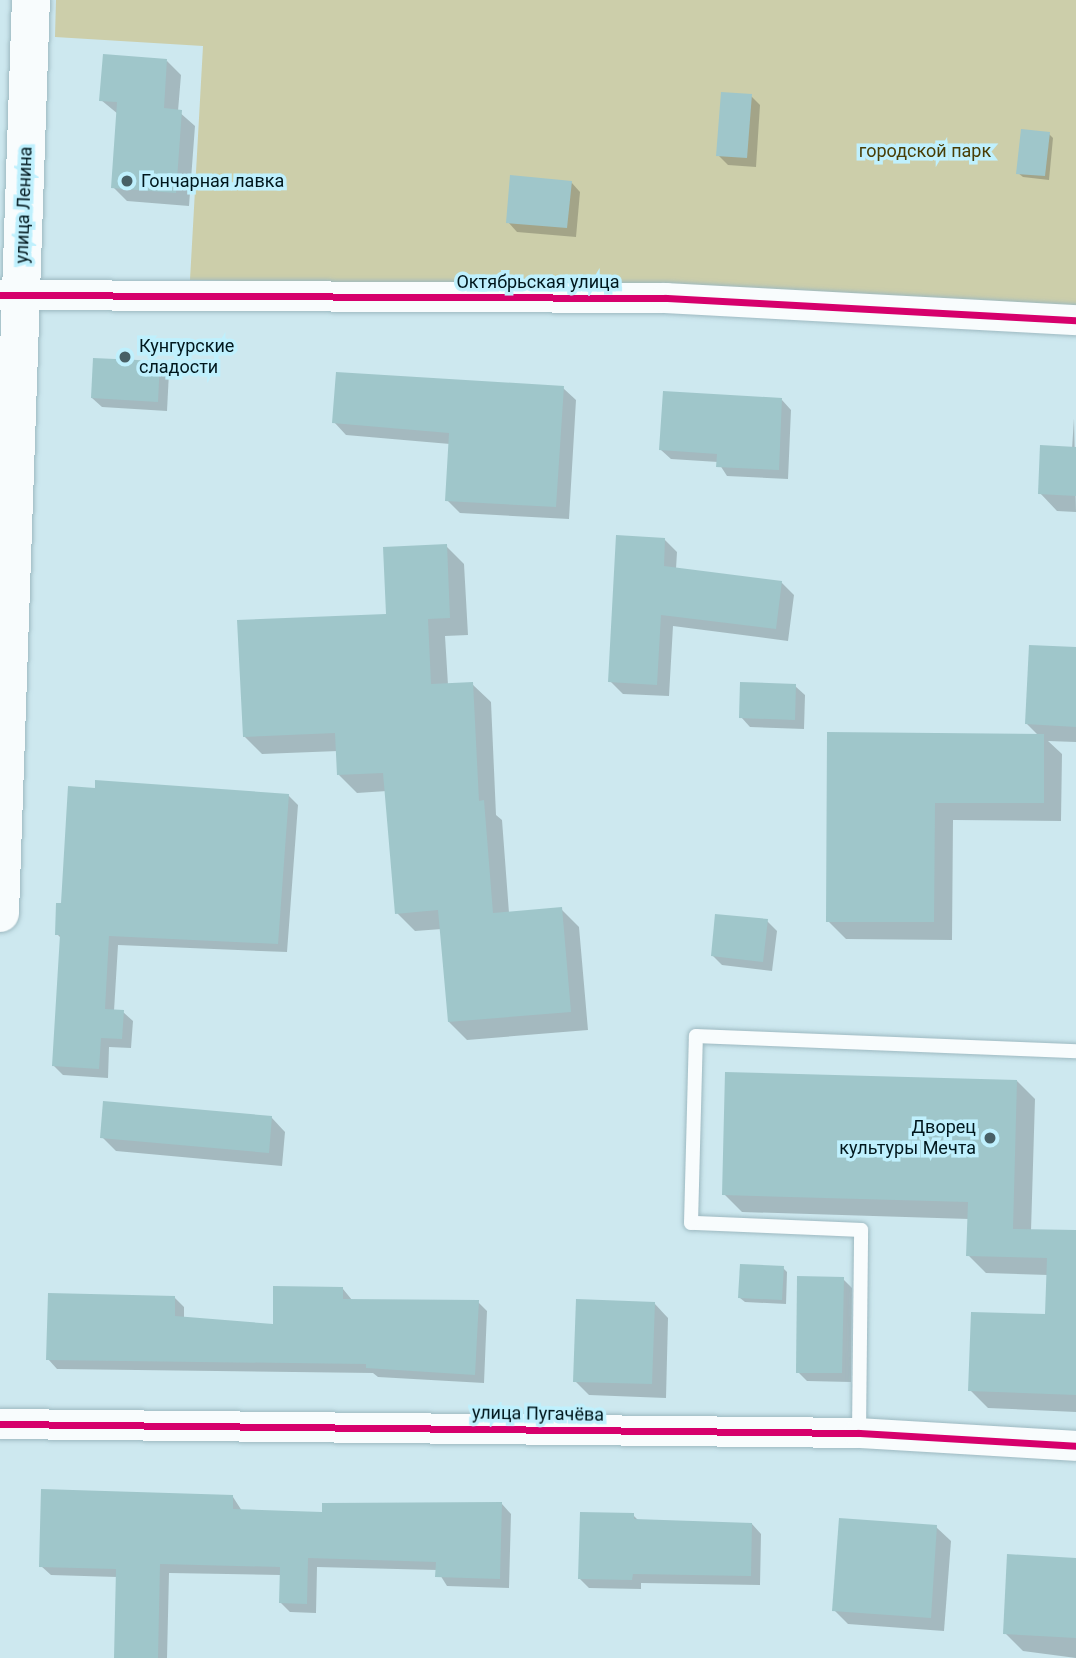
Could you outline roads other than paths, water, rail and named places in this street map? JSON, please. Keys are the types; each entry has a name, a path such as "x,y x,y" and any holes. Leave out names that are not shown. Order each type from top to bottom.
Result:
{"main road":[{"name":"улица Ленина","path":"0,913 10,296 31,0"}],"street":[{"name":"Октябрьская улица","path":"10,296 666,298 1076,320"},
{"name":"улица Пугачёва","path":"0,1424 859,1433 1076,1446"}],"lane":[{"path":"859,1433 861,1230 691,1223 696,1036 1076,1051"}],"place":[{"name":"Гончарная лавка","path":"127,181"},
{"name":"Кунгурские сладости","path":"125,357"},
{"name":"Дворец культуры Мечта","path":"990,1138"}],"park label":[{"name":"городской парк","path":"925,151"}]}
